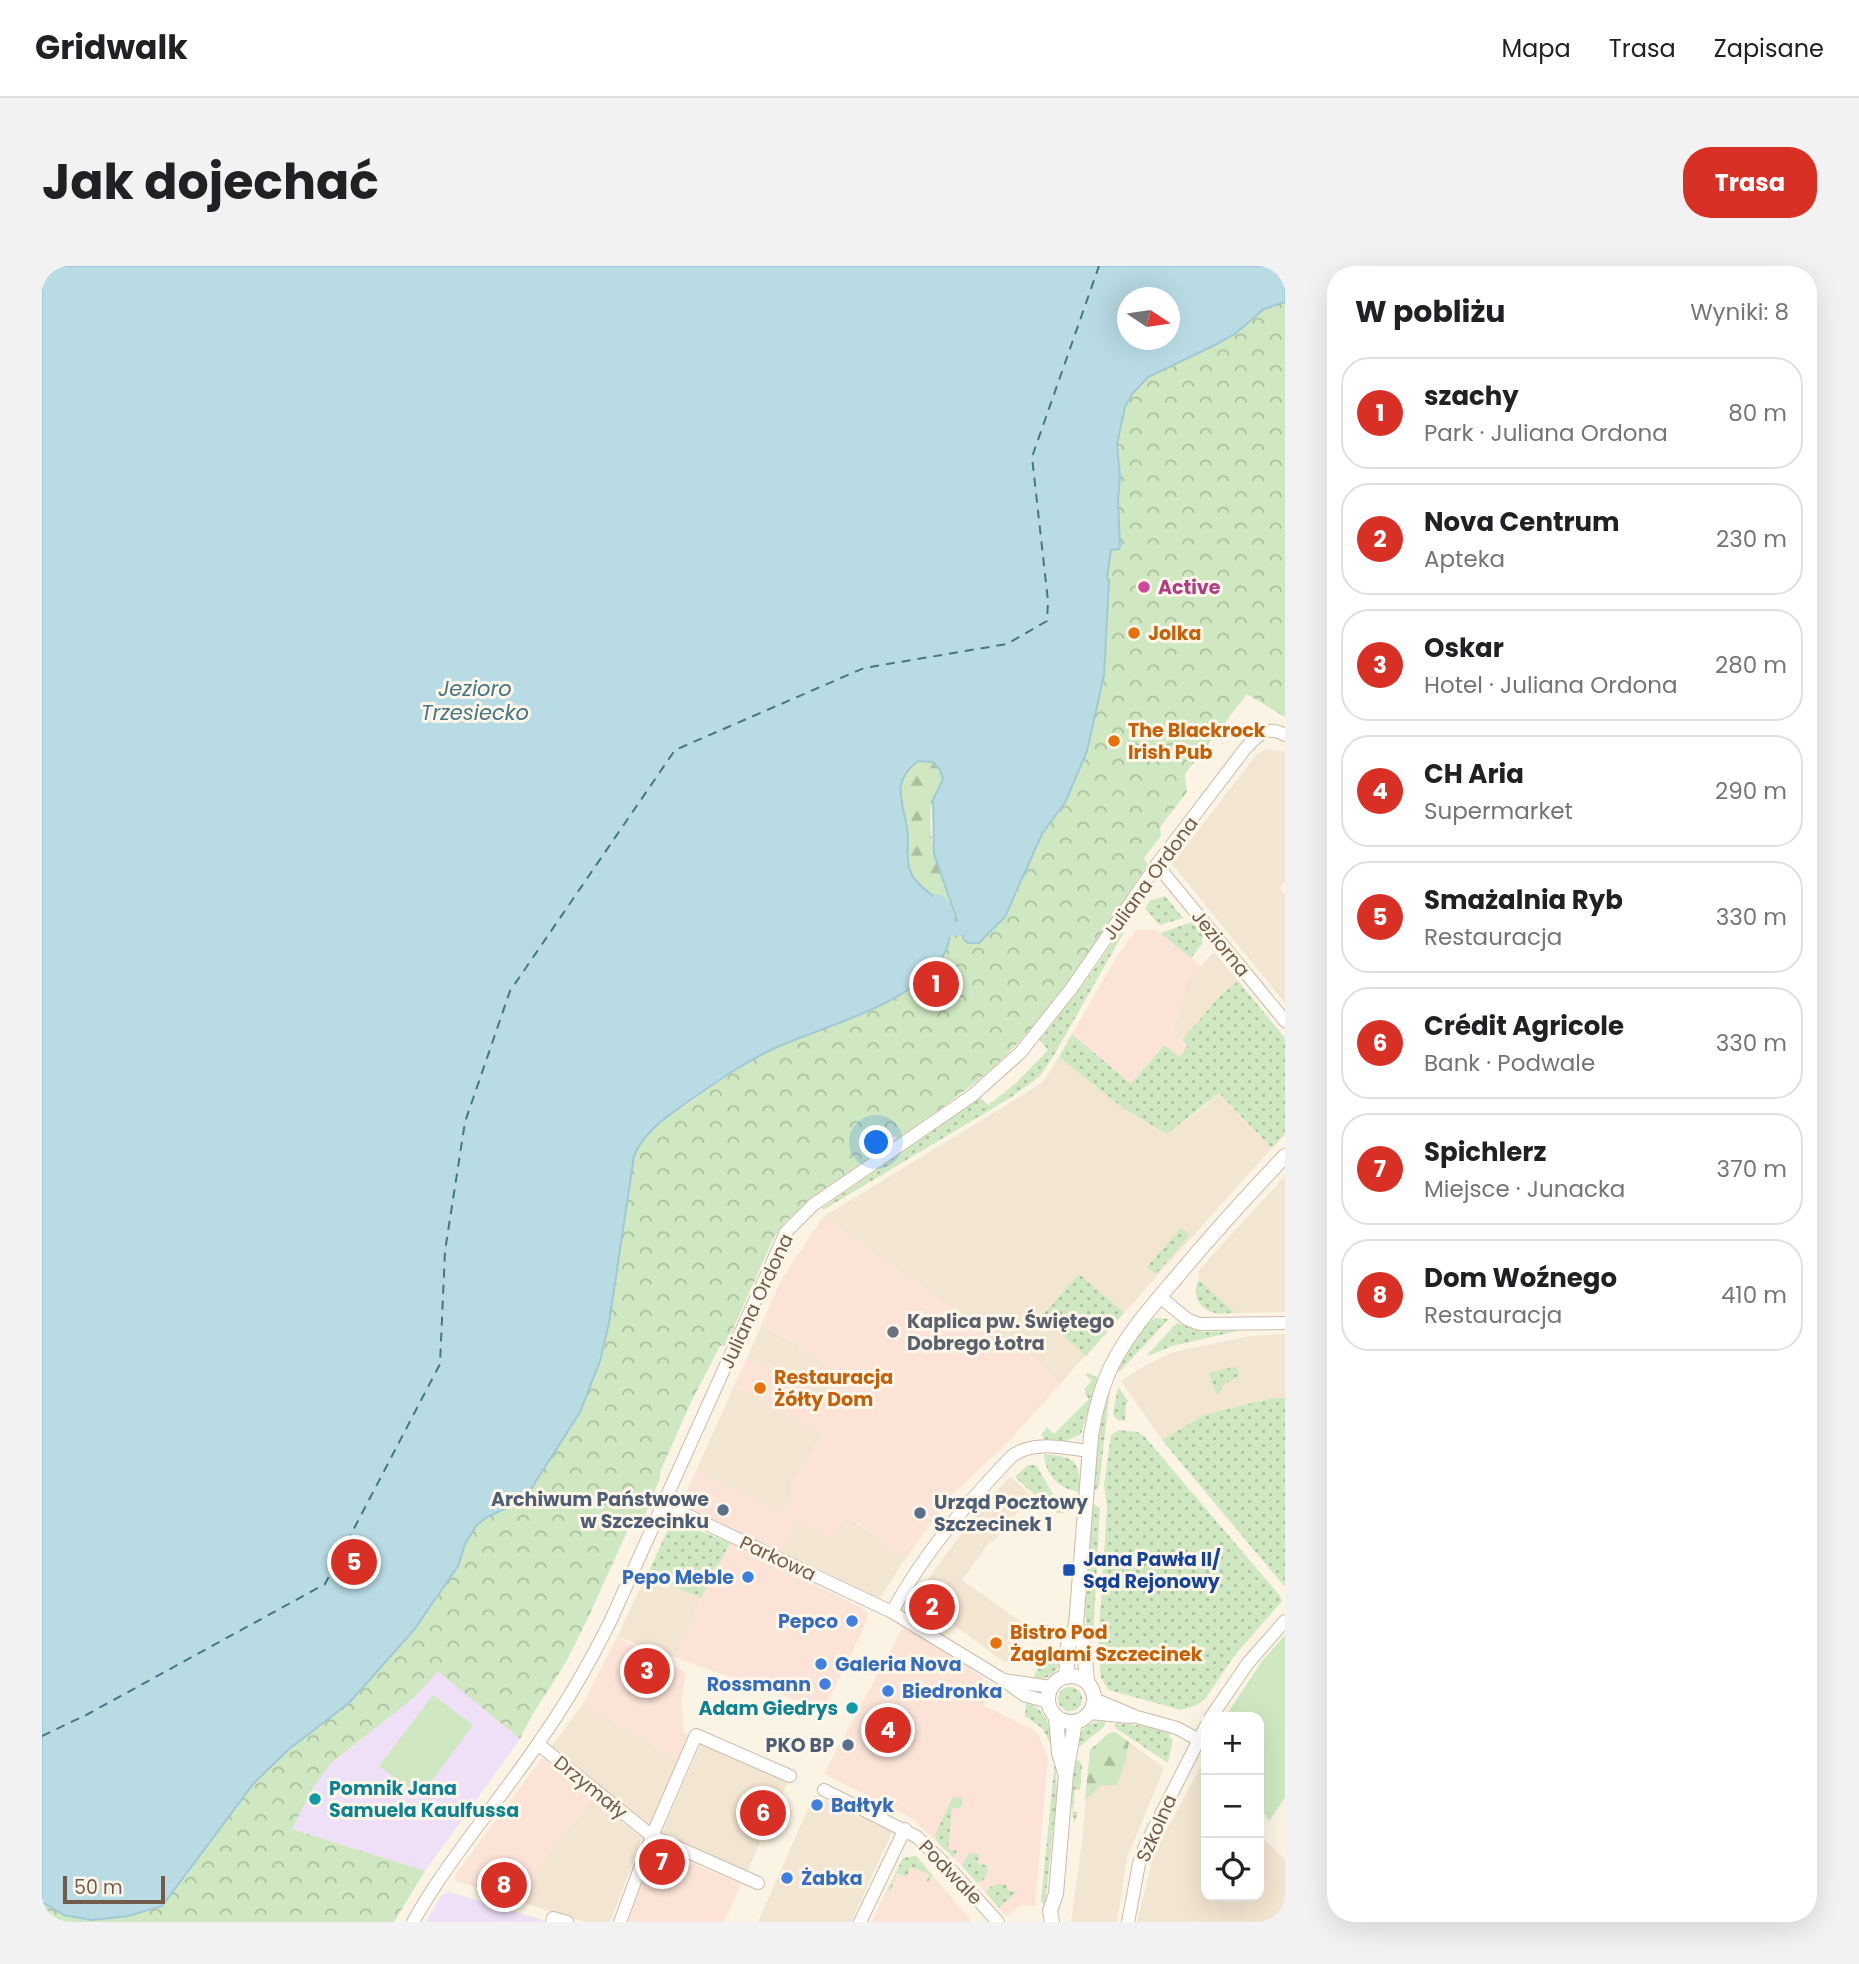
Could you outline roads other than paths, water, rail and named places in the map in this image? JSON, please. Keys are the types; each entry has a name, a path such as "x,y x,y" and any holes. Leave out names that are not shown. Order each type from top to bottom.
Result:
{"street":[{"name":"Juliana Ordona","path":"413,1922 436,1882 538,1744 582,1678 610,1622 786,1232 813,1205 973,1095 1020,1053 1071,989 1157,865 1255,738 1268,730 1285,735"},
{"name":"Jeziorna","path":"1157,865 1285,1021"},
{"path":"1066,1774 1059,1754 1056,1717 1050,1695 1066,1677 1068,1646 1076,1625 1089,1451 1096,1407 1104,1382 1131,1332 1214,1233 1285,1156"},
{"path":"1160,1297 1187,1319 1199,1324 1285,1323"},
{"path":"892,1612 940,1537 1012,1456 1024,1449 1039,1447 1089,1451"},
{"name":"Parkowa","path":"663,1504 892,1612 1002,1679 1050,1695"},
{"path":"1214,1712 1248,1663 1285,1621"},
{"path":"1076,1625 1084,1647 1092,1706"},
{"path":"1066,1677 1073,1676 1087,1682"},
{"path":"1092,1706 1177,1728 1199,1740"},
{"path":"1053,1922 1050,1911 1056,1894 1066,1774 1075,1722 1092,1706"},
{"path":"1056,1717 1062,1721 1075,1722"},
{"path":"620,1922 652,1836 696,1735 790,1776"},
{"name":"Szkolna","path":"1128,1922 1141,1854 1201,1736"},
{"name":"Drzymały","path":"538,1744 652,1836 758,1883"},
{"name":"Podwale","path":"824,1790 917,1837 998,1922"},
{"path":"860,1922 905,1829"},
{"path":"552,1920 567,1922"}],"water":[{"name":"Jezioro Trzesiecko","path":"42,266 1285,266 1285,302 1264,309 1235,334 1215,345 1148,377 1132,394 1125,407 1117,444 1120,546 1119,549 1111,550 1107,577 1109,581 1104,675 1087,751 1066,801 1042,834 1005,917 979,943 968,943 964,940 934,854 933,800 943,779 933,762 918,761 904,777 900,792 908,834 908,863 914,879 943,907 949,921 948,945 941,959 927,975 888,1002 775,1048 720,1080 650,1131 634,1156 609,1323 600,1361 580,1412 524,1500 487,1517 476,1526 465,1544 458,1566 414,1630 349,1703 289,1749 254,1783 162,1906 128,1916 91,1920 64,1915 42,1902"}],"waterway":[{"path":"938,901 945,910 950,930 960,928"}],"place":[{"name":"Active","path":"1144,587"},
{"name":"Jolka","path":"1134,633"},
{"name":"The Blackrock Irish Pub","path":"1114,741"},
{"name":"szachy","path":"936,984"},
{"name":"Kaplica pw. Świętego Dobrego Łotra","path":"893,1332"},
{"name":"Restauracja Żółty Dom","path":"760,1388"},
{"name":"Archiwum Państwowe w Szczecinku","path":"723,1510"},
{"name":"Urząd Pocztowy Szczecinek 1","path":"920,1513"},
{"name":"Smażalnia Ryb","path":"354,1562"},
{"name":"Jana Pawła II/ Sąd Rejonowy","path":"1069,1570"},
{"name":"Pepo Meble","path":"748,1577"},
{"name":"Nova Centrum","path":"932,1607"},
{"name":"Pepco","path":"852,1621"},
{"name":"Bistro Pod Żaglami Szczecinek","path":"996,1643"},
{"name":"Galeria Nova","path":"821,1664"},
{"name":"Oskar","path":"647,1671"},
{"name":"Rossmann","path":"825,1684"},
{"name":"Biedronka","path":"888,1691"},
{"name":"Adam Giedrys","path":"852,1708"},
{"name":"CH Aria","path":"888,1730"},
{"name":"PKO BP","path":"848,1745"},
{"name":"Pomnik Jana Samuela Kaulfussa","path":"315,1799"},
{"name":"Bałtyk","path":"817,1805"},
{"name":"Crédit Agricole","path":"763,1813"},
{"name":"Spichlerz","path":"662,1862"},
{"name":"Żabka","path":"787,1878"},
{"name":"Dom Woźnego","path":"504,1885"}]}
